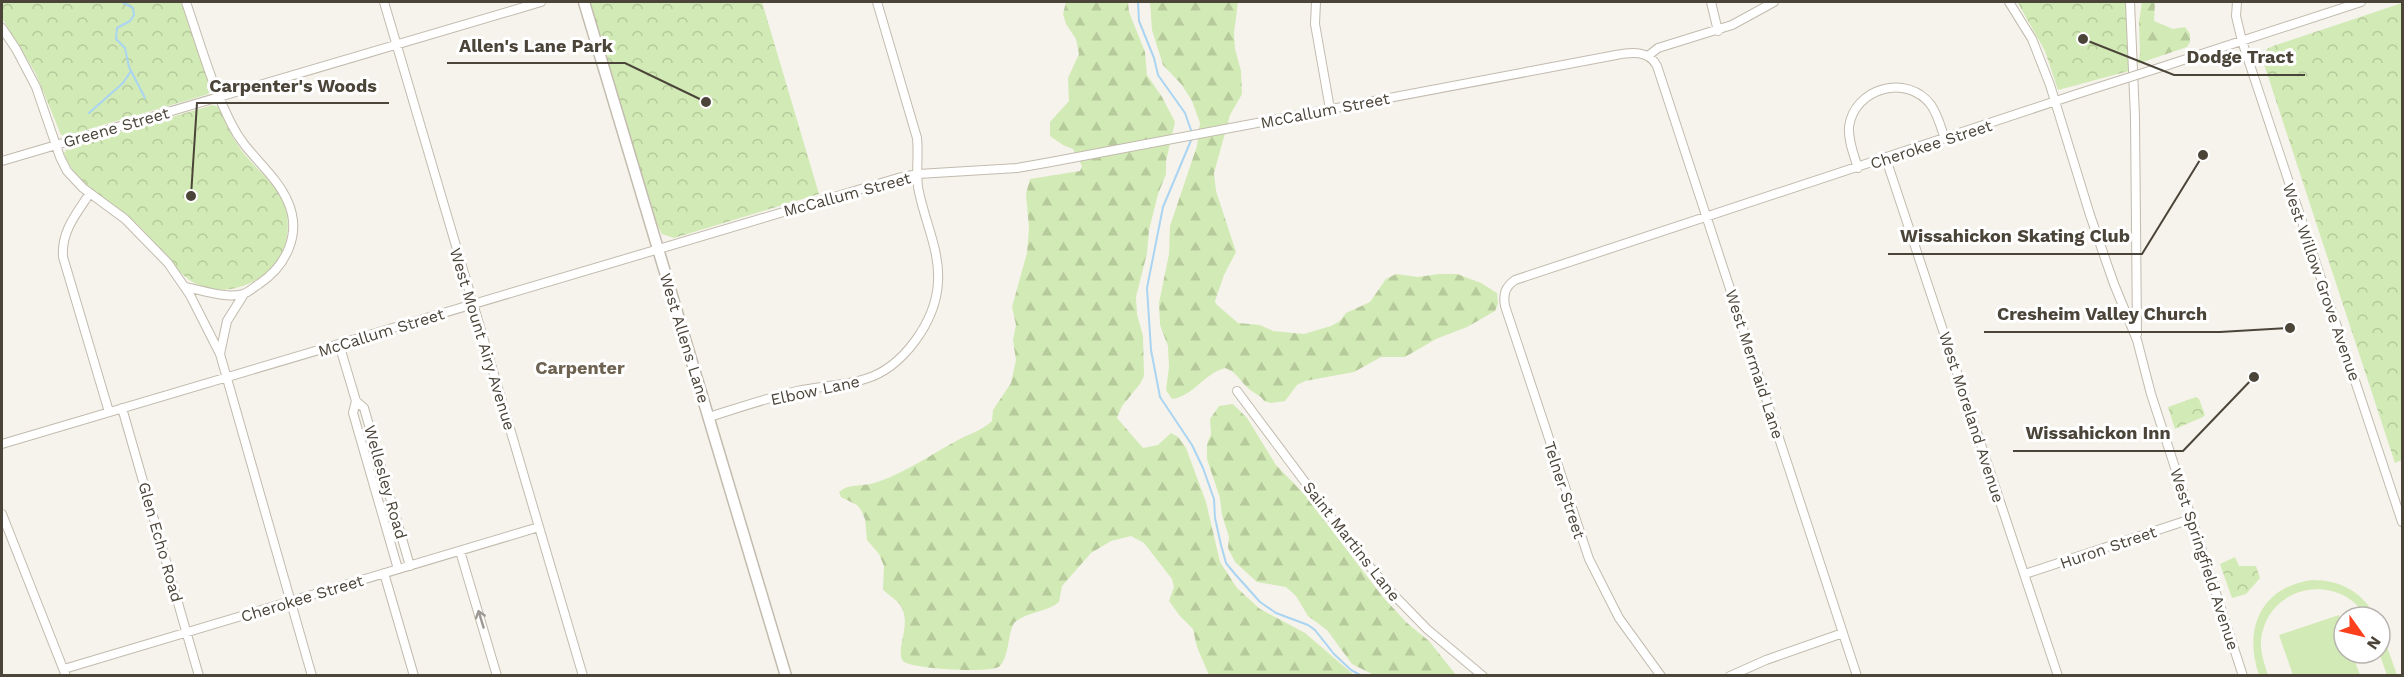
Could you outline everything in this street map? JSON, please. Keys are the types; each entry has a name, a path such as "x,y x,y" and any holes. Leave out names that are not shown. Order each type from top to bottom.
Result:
{"street":[{"path":"186,2 219,97 240,141 283,192 292,218 292,239 284,260 269,277 244,294 227,321 220,354"},
{"name":"West Mount Airy Avenue","path":"384,2 583,675"},
{"name":"Greene Street","path":"2,161 541,2"},
{"name":"West Allens Lane","path":"584,2 786,675"},
{"name":"Elbow Lane","path":"709,417 798,391 866,379 889,366 905,350 928,319 938,284 937,262 919,192 919,160 914,126 877,2"},
{"path":"1316,2 1315,24 1330,109"},
{"path":"1711,2 1718,31"},
{"name":"McCallum Street","path":"2,444 879,182 918,174 1017,168 1616,55 1633,53 1648,56 1658,48 1718,31 1748,18 1774,2"},
{"name":"West Springfield Avenue","path":"2010,2 2039,54 2101,246 2137,340 2151,394 2243,675"},
{"path":"2130,2 2135,128 2137,340"},
{"name":"West Willow Grove Avenue","path":"2237,2 2236,16 2242,41 2403,522"},
{"name":"Cherokee Street","path":"1505,290 1515,280 2361,2"},
{"path":"2,28 36,87 67,171 90,193 139,232 185,286 220,354 312,675"},
{"name":"West Mermaid Lane","path":"1648,56 1657,66 1857,675"},
{"path":"1858,168 1851,145 1852,117 1862,102 1879,89 1899,87 1924,98 1934,110 1944,139"},
{"name":"West Moreland Avenue","path":"1886,159 2058,675"},
{"path":"90,193 67,229 63,244 63,257 109,412"},
{"path":"185,286 219,293 244,294"},
{"name":"Telner Street","path":"1505,290 1504,306 1589,559 1619,618 1661,675"},
{"name":"Wellesley Road","path":"339,344 356,401 353,413 398,569"},
{"name":"Saint Martins Lane","path":"1237,391 1390,591 1427,630 1483,675"},
{"name":"Wellesley Road","path":"356,401 364,408 410,566"},
{"name":"Glen Echo Road","path":"122,408 199,675"},
{"path":"2,514 65,672"},
{"name":"Huron Street","path":"2025,574 2191,519"},
{"name":"Cherokee Street","path":"65,672 290,601 539,527"},
{"path":"460,551 497,675"},
{"path":"384,573 414,675"},
{"path":"1730,675 1843,633"}],"green space":[{"path":"2,2 181,2 211,90 208,94 192,99 65,136 61,135 36,74 2,18"},
{"path":"589,2 762,2 819,194 674,238 662,234"},
{"path":"1066,2 1128,2 1129,12 1145,52 1147,75 1175,122 1166,161 1166,174 1158,194 1149,230 1147,253 1136,297 1137,314 1143,336 1144,376 1122,406 1117,418 1143,448 1158,445 1171,433 1178,437 1186,448 1206,502 1220,562 1237,588 1260,609 1305,633 1354,675 1209,675 1197,647 1193,629 1169,601 1174,587 1172,579 1144,543 1131,536 1111,541 1091,553 1062,586 1059,602 1054,606 1025,616 1014,623 1000,666 983,670 951,670 909,664 903,661 901,651 905,623 902,608 883,589 884,566 879,554 867,540 865,519 861,510 857,505 841,497 839,492 847,487 874,483 894,475 984,427 992,421 993,410 1011,383 1016,360 1013,340 1016,325 1012,307 1027,253 1029,228 1026,194 1030,179 1080,171 1082,166 1073,149 1050,136 1050,122 1069,101 1068,78 1079,54 1076,39 1066,24 1063,14"},
{"path":"1150,2 1238,2 1234,33 1235,49 1241,71 1242,94 1230,115 1214,173 1216,191 1236,252 1224,275 1216,304 1238,323 1260,325 1273,331 1304,334 1331,326 1340,321 1346,313 1370,302 1386,279 1396,274 1418,277 1457,274 1481,283 1497,293 1498,304 1495,311 1467,327 1436,339 1405,357 1381,357 1354,372 1305,381 1297,385 1285,401 1271,403 1264,401 1235,374 1225,368 1211,375 1186,394 1172,399 1166,390 1169,367 1168,346 1160,325 1159,303 1169,254 1170,226 1197,146 1200,123 1192,101 1182,85 1163,65 1152,30"},
{"path":"2126,2 2129,71 2058,90 2045,51 2018,3"},
{"path":"2142,2 2155,2 2154,21 2173,29 2185,27 2190,34 2187,47 2137,64 2140,55 2139,22"},
{"path":"2402,3 2402,460 2395,463 2262,58 2267,49 2273,46"},
{"path":"213,105 219,107 230,132 241,149 276,189 285,205 288,222 285,245 274,266 252,282 224,290 205,288 181,273 141,228 87,186 70,165 64,153 68,147"},
{"path":"2196,397 2205,415 2175,429 2168,407"},
{"path":"1233,404 1247,418 1276,465 1304,494 1382,596 1407,623 1429,641 1456,675 1376,676 1352,664 1327,630 1308,616 1296,596 1286,587 1257,582 1235,562 1228,548 1229,537 1222,515 1220,498 1207,459 1207,444 1211,434 1210,419 1219,406"},
{"path":"2235,557 2239,566 2256,566 2260,578 2246,594 2232,598 2220,564"},
{"path":"2312,580 2332,582 2350,589 2367,605 2356,605 2342,595 2326,590 2310,590 2295,594 2281,602 2270,614 2263,630 2261,647 2268,675 2259,675 2253,642 2260,613 2280,591 2294,584"},
{"path":"2332,617 2332,665 2356,665 2360,675 2293,675 2279,635"},
{"path":"2392,661 2397,675 2387,675 2383,665 2392,665"}],"waterway":[{"path":"122,2 133,8 134,15 130,21 117,28 116,39 125,48 129,67 145,98"},
{"path":"1138,2 1139,21 1154,58 1158,75 1185,113 1192,133"},
{"path":"89,113 123,83 131,71"},
{"path":"1192,138 1163,207 1147,288 1151,350 1160,397 1192,445 1203,468 1214,499 1215,518 1226,563 1260,602 1276,613 1315,630 1334,654 1351,670 1362,676"}],"place":[{"name":"Dodge Tract","path":"2083,39"},
{"name":"Allen's Lane Park","path":"706,102"},
{"name":"Wissahickon Skating Club","path":"2203,155"},
{"name":"Carpenter's Woods","path":"191,196"},
{"name":"Cresheim Valley Church","path":"2290,328"},
{"name":"Wissahickon Inn","path":"2254,377"}],"district":[{"name":"Carpenter","path":"580,368"}]}
